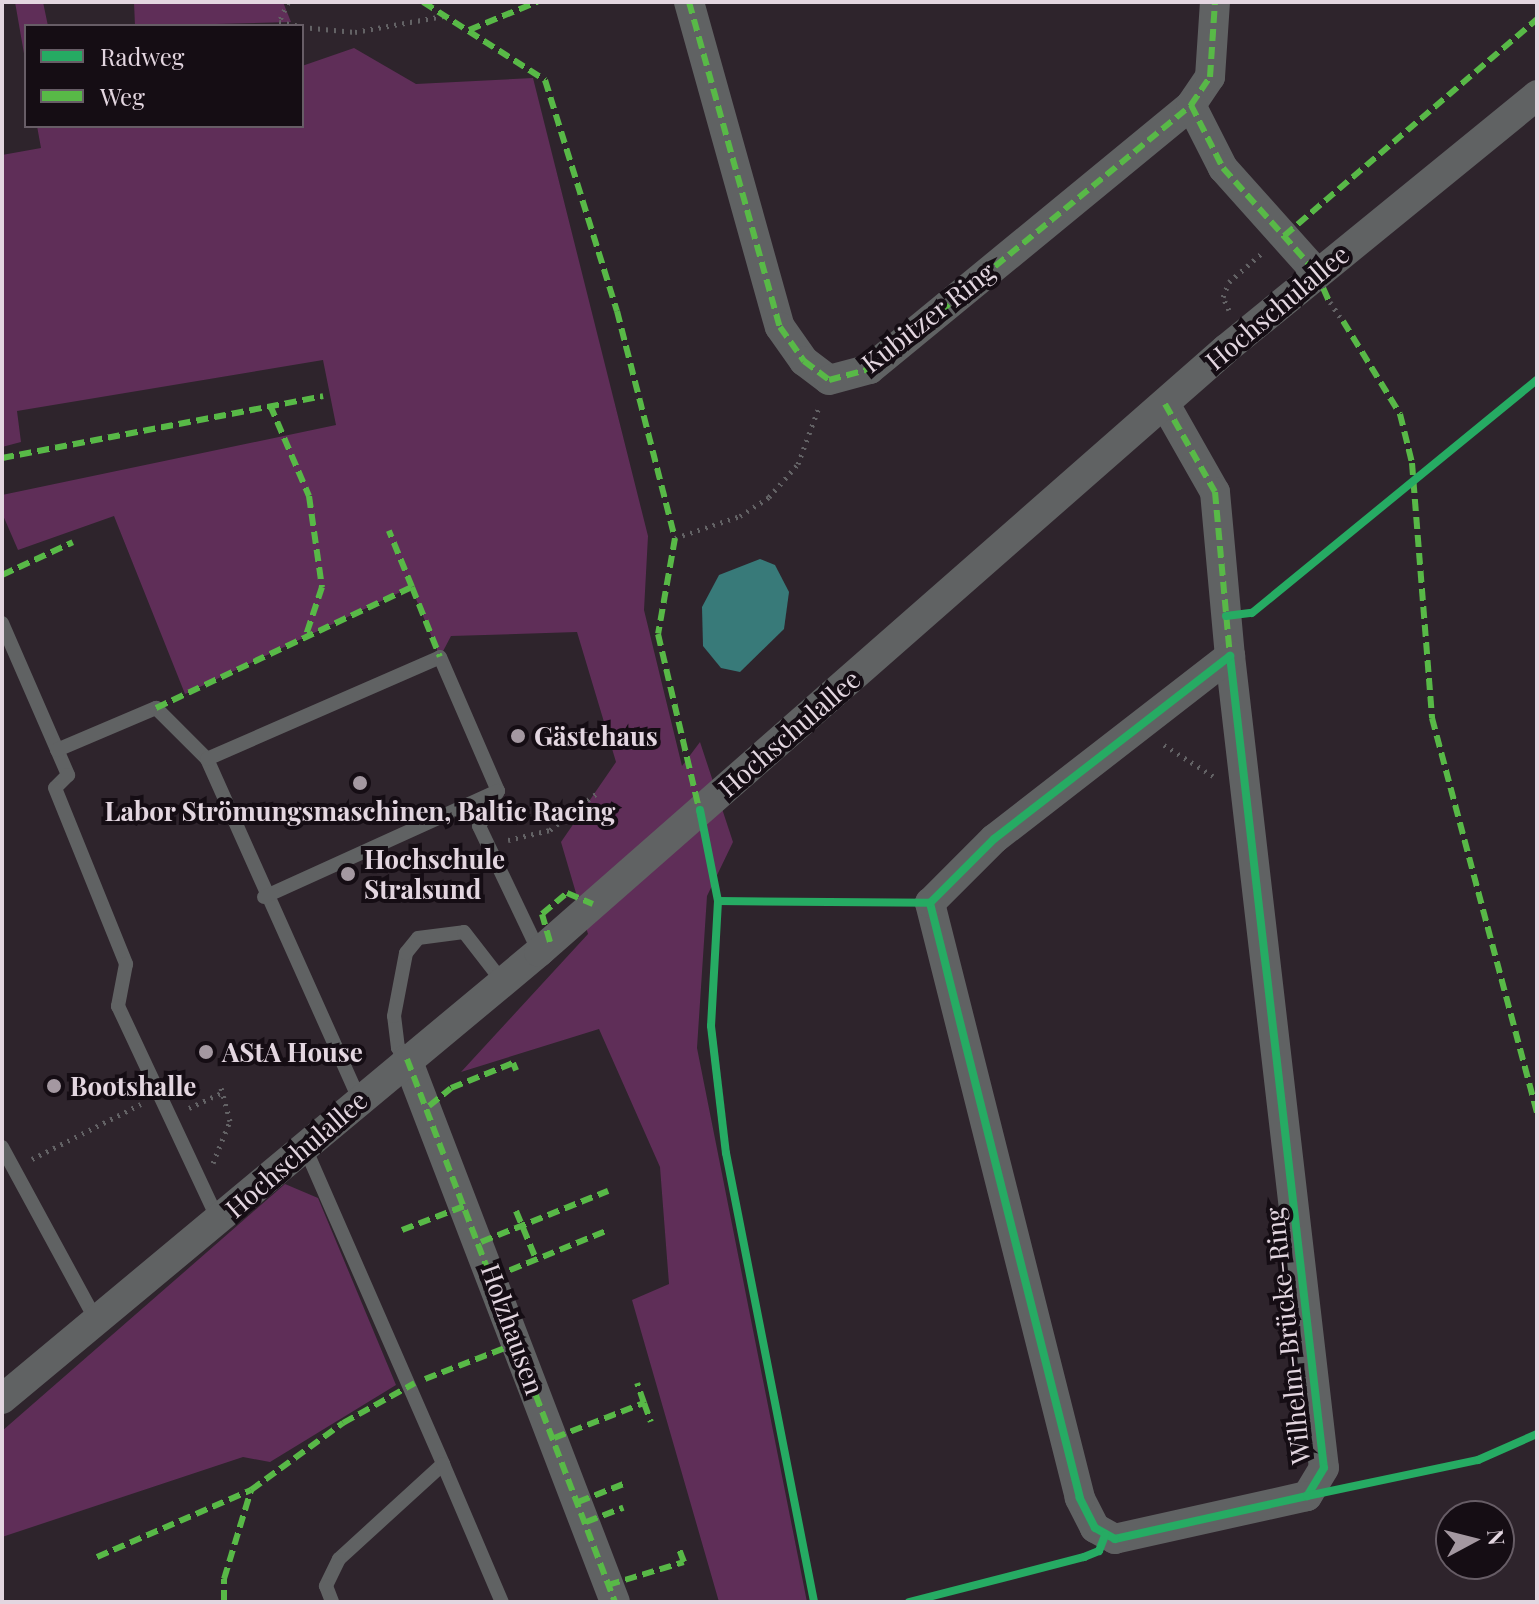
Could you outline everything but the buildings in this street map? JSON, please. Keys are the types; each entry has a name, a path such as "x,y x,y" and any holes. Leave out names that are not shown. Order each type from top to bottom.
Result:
{"street":[{"name":"Kubitzer Ring","path":"689,2 780,327 829,380 870,369 1191,105 1210,77 1215,2"},
{"name":"Hochschulallee","path":"2,1399 306,1150 408,1057 539,952 1316,272 1537,95"},
{"path":"1191,105 1223,168 1316,272"},
{"name":"Wilhelm-Brücke-Ring","path":"1165,404 1215,492 1230,656 1324,1468 1307,1496 1115,1539 1095,1528 1080,1498 930,903 990,842 1139,719 1230,656"},
{"name":"Holzhausen","path":"408,1057 615,1602"}],"lane":[{"path":"2,623 68,775 55,788 126,964 118,1006 219,1222"},
{"path":"207,759 440,657 498,791"},
{"path":"57,750 156,708 207,759 264,897 359,1099"},
{"path":"498,791 479,826 539,952"},
{"path":"264,897 498,791"},
{"path":"408,1057 398,1048 394,1016 406,953 418,938 464,932 502,981"},
{"path":"2,1147 97,1323"},
{"path":"306,1150 502,1602"},
{"path":"332,1602 326,1586 339,1559 443,1464"}],"path":[{"path":"278,24 288,2"},
{"path":"304,26 355,32 444,16"},
{"path":"1226,349 1219,337 1235,320 1223,297 1229,282 1284,236"},
{"path":"1329,301 1343,321"},
{"path":"675,538 748,512 786,481 829,380"},
{"path":"1139,719 1159,742 1237,790 1246,789"},
{"path":"487,842 550,830 597,793"},
{"path":"200,1184 224,1146 230,1121 220,1083"},
{"path":"169,1117 224,1092"},
{"path":"13,1168 159,1095"}],"shaded area":[{"path":"15,2 43,2 48,24 24,24 24,54"},
{"path":"134,2 283,2 291,22 213,24 135,24"},
{"path":"354,48 416,84 533,78 648,536 644,610 682,766 700,742 733,842 707,896 697,1048 807,1602 719,1602 632,1300 669,1284 660,1167 599,1029 461,1072 588,934 561,842 616,762 577,632 451,636 440,657 411,587 185,694 114,516 18,550 2,513 2,495 336,425 323,360 17,411 21,442 2,447 2,155 41,148 37,128 304,128 304,65"},
{"path":"760,559 775,565 789,592 784,629 740,672 721,668 703,646 702,607 719,575"},
{"path":"285,1184 318,1198 396,1385 270,1462 243,1457 2,1537 2,1431"}],"marked path":[{"path":"423,2 545,80 617,311 675,538 658,634 701,817"},
{"path":"469,30 537,2"},
{"path":"689,2 780,327 804,361 829,380 870,369 1191,105 1210,77 1215,2"},
{"path":"1284,236 1537,19"},
{"path":"1191,105 1223,168 1316,272 1329,301"},
{"path":"1343,321 1400,414 1412,463 1432,718 1537,1114"},
{"path":"2,458 323,396"},
{"path":"1165,404 1215,492 1230,656"},
{"path":"270,405 309,496 322,587 306,635"},
{"path":"156,708 412,587 389,531"},
{"path":"2,575 73,542"},
{"path":"412,587 440,657"},
{"path":"550,942 542,914 567,893 593,904"},
{"path":"407,1059 615,1602"},
{"path":"429,1106 451,1088 513,1063 516,1070"},
{"path":"481,1242 608,1191"},
{"path":"402,1230 467,1205"},
{"path":"516,1211 536,1259"},
{"path":"493,1277 606,1231"},
{"path":"425,1379 518,1343"},
{"path":"97,1557 251,1490 343,1423 415,1383"},
{"path":"554,1438 644,1403 637,1383"},
{"path":"644,1403 651,1422"},
{"path":"578,1502 626,1483"},
{"path":"224,1602 224,1579 251,1490"},
{"path":"586,1522 623,1508"},
{"path":"608,1585 684,1562 679,1549"}],"cycle path":[{"path":"1226,616 1252,613 1537,380"},
{"path":"1230,656 1324,1468 1307,1496 1115,1539 1095,1528 1080,1498 930,903 994,839 1230,656"},
{"path":"700,810 718,901 711,1026 726,1153 814,1602"},
{"path":"718,901 930,903"},
{"path":"1307,1496 1478,1460 1537,1434"},
{"path":"909,1602 1084,1557 1099,1551 1105,1535"}],"place":[{"name":"Gästehaus","path":"518,736"},
{"name":"Labor Strömungsmaschinen, Baltic Racing","path":"360,783"},
{"name":"Hochschule Stralsund","path":"348,874"},
{"name":"AStA House","path":"206,1052"},
{"name":"Bootshalle","path":"54,1086"}]}
